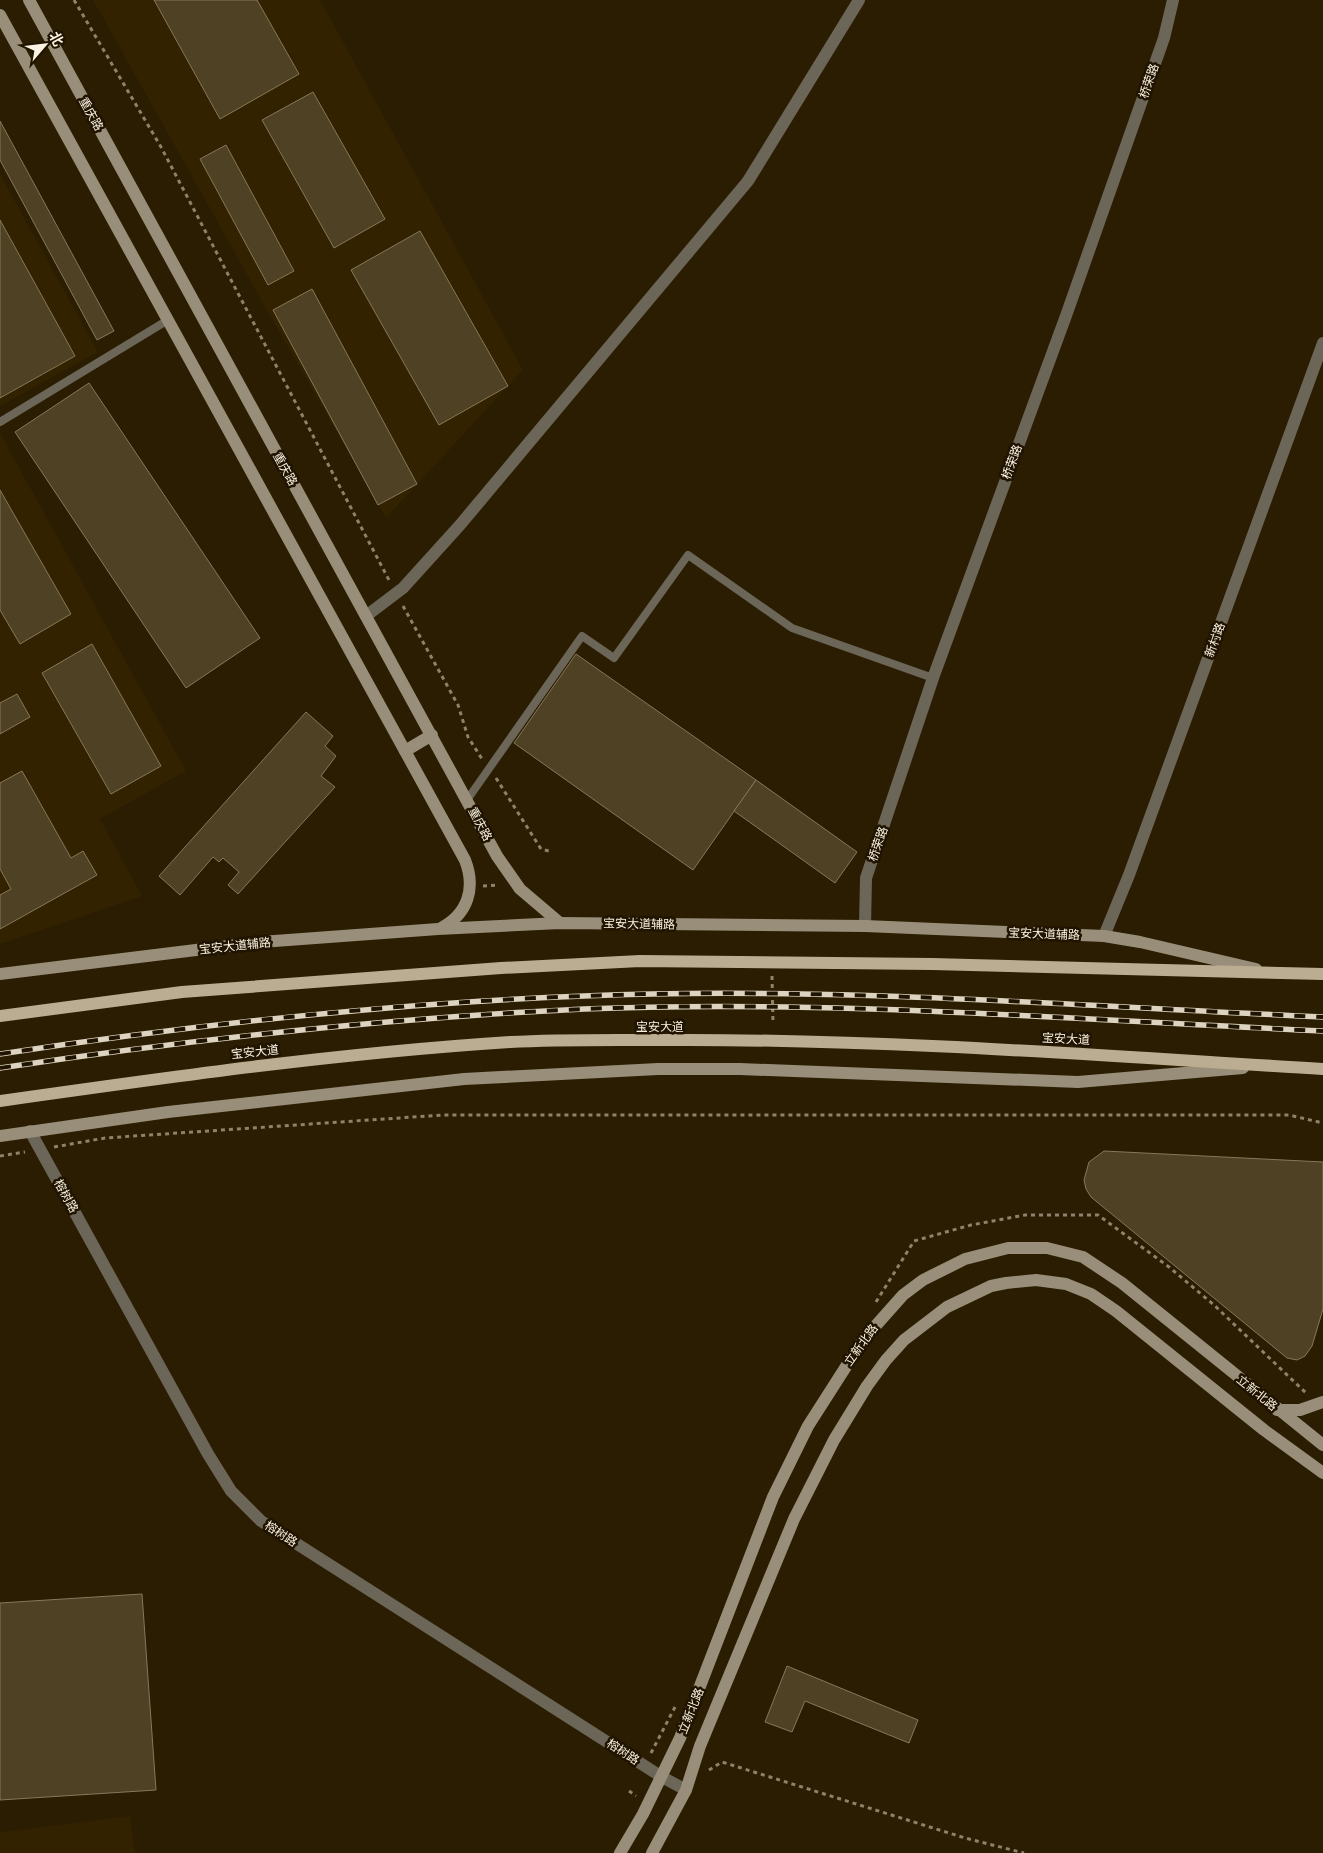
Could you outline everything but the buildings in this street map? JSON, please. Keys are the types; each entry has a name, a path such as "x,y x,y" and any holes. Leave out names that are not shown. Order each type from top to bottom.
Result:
{"main road":[{"name":"重庆路","path":"29,0 497,856 520,889 560,923"},
{"path":"0,15 470,872 471,888 467,903 461,914 451,923 438,929"},
{"path":"404,750 432,736"},
{"name":"宝安大道辅路","path":"0,974 261,942 438,929 560,923 865,926 1104,936 1140,942 1227,963 1276,972"},
{"path":"0,1016 182,992 501,968 640,961 1319,973"},
{"name":"宝安大道","path":"0,1101 231,1069 348,1056 512,1042 773,1040 952,1047 1323,1069"},
{"path":"0,1136 168,1112 464,1079 658,1069 740,1069 1078,1082 1126,1080 1264,1065"},
{"path":"1307,1068 1323,1075"},
{"name":"立新北路","path":"620,1853 662,1777 707,1671 773,1497 808,1426 863,1340 896,1302 923,1280 965,1259 994,1250 1034,1246 1072,1253 1107,1272 1323,1445"},
{"name":"立新北路","path":"652,1853 686,1790 700,1746 794,1519 834,1440 866,1386 886,1360 904,1340 947,1307 991,1286 1021,1281 1052,1281 1085,1292 1116,1310 1264,1430 1323,1472"},
{"path":"1277,1410 1293,1411 1320,1403"}],"street":[{"path":"366,616 396,593 460,525 748,181 859,0"},
{"name":"桥荣路","path":"865,926 866,878 933,678 1067,313 1164,38 1173,0"},
{"name":"新村路","path":"1104,936 1129,876 1320,363 1323,343"},
{"name":"榕树路","path":"30,1131 208,1454 231,1491 261,1521 662,1777 686,1790"}],"lane":[{"path":"0,422 168,320"},
{"path":"467,800 582,636 614,658 688,555 792,628 933,678"}],"path":[{"path":"74,0 161,147 396,593 458,705 468,737 488,769 505,789 520,818 542,849 549,851"},
{"path":"481,886 507,884"},
{"path":"772,974 773,1022"},
{"path":"0,1156 105,1138 444,1115 1289,1115 1323,1123"},
{"path":"874,1304 914,1241 971,1225 1025,1215 1098,1215 1169,1267 1214,1305 1320,1403"},
{"path":"654,1747 675,1706"},
{"path":"706,1776 710,1768 722,1762 965,1838 1024,1853"},
{"path":"629,1791 636,1796"}],"shaded area":[{"path":"93,0 320,0 523,370 386,518 259,296"},
{"path":"0,174 98,352 0,406"},
{"path":"0,433 186,771 100,819 142,896 0,944"},
{"path":"130,1816 135,1853 0,1853 0,1832"}],"railway":[{"path":"0,1054 73,1043 291,1017 438,1004 584,996 676,994 861,995 1323,1017"},
{"path":"0,1068 145,1048 291,1031 438,1018 584,1009 676,1007 861,1009 1323,1031"}]}
